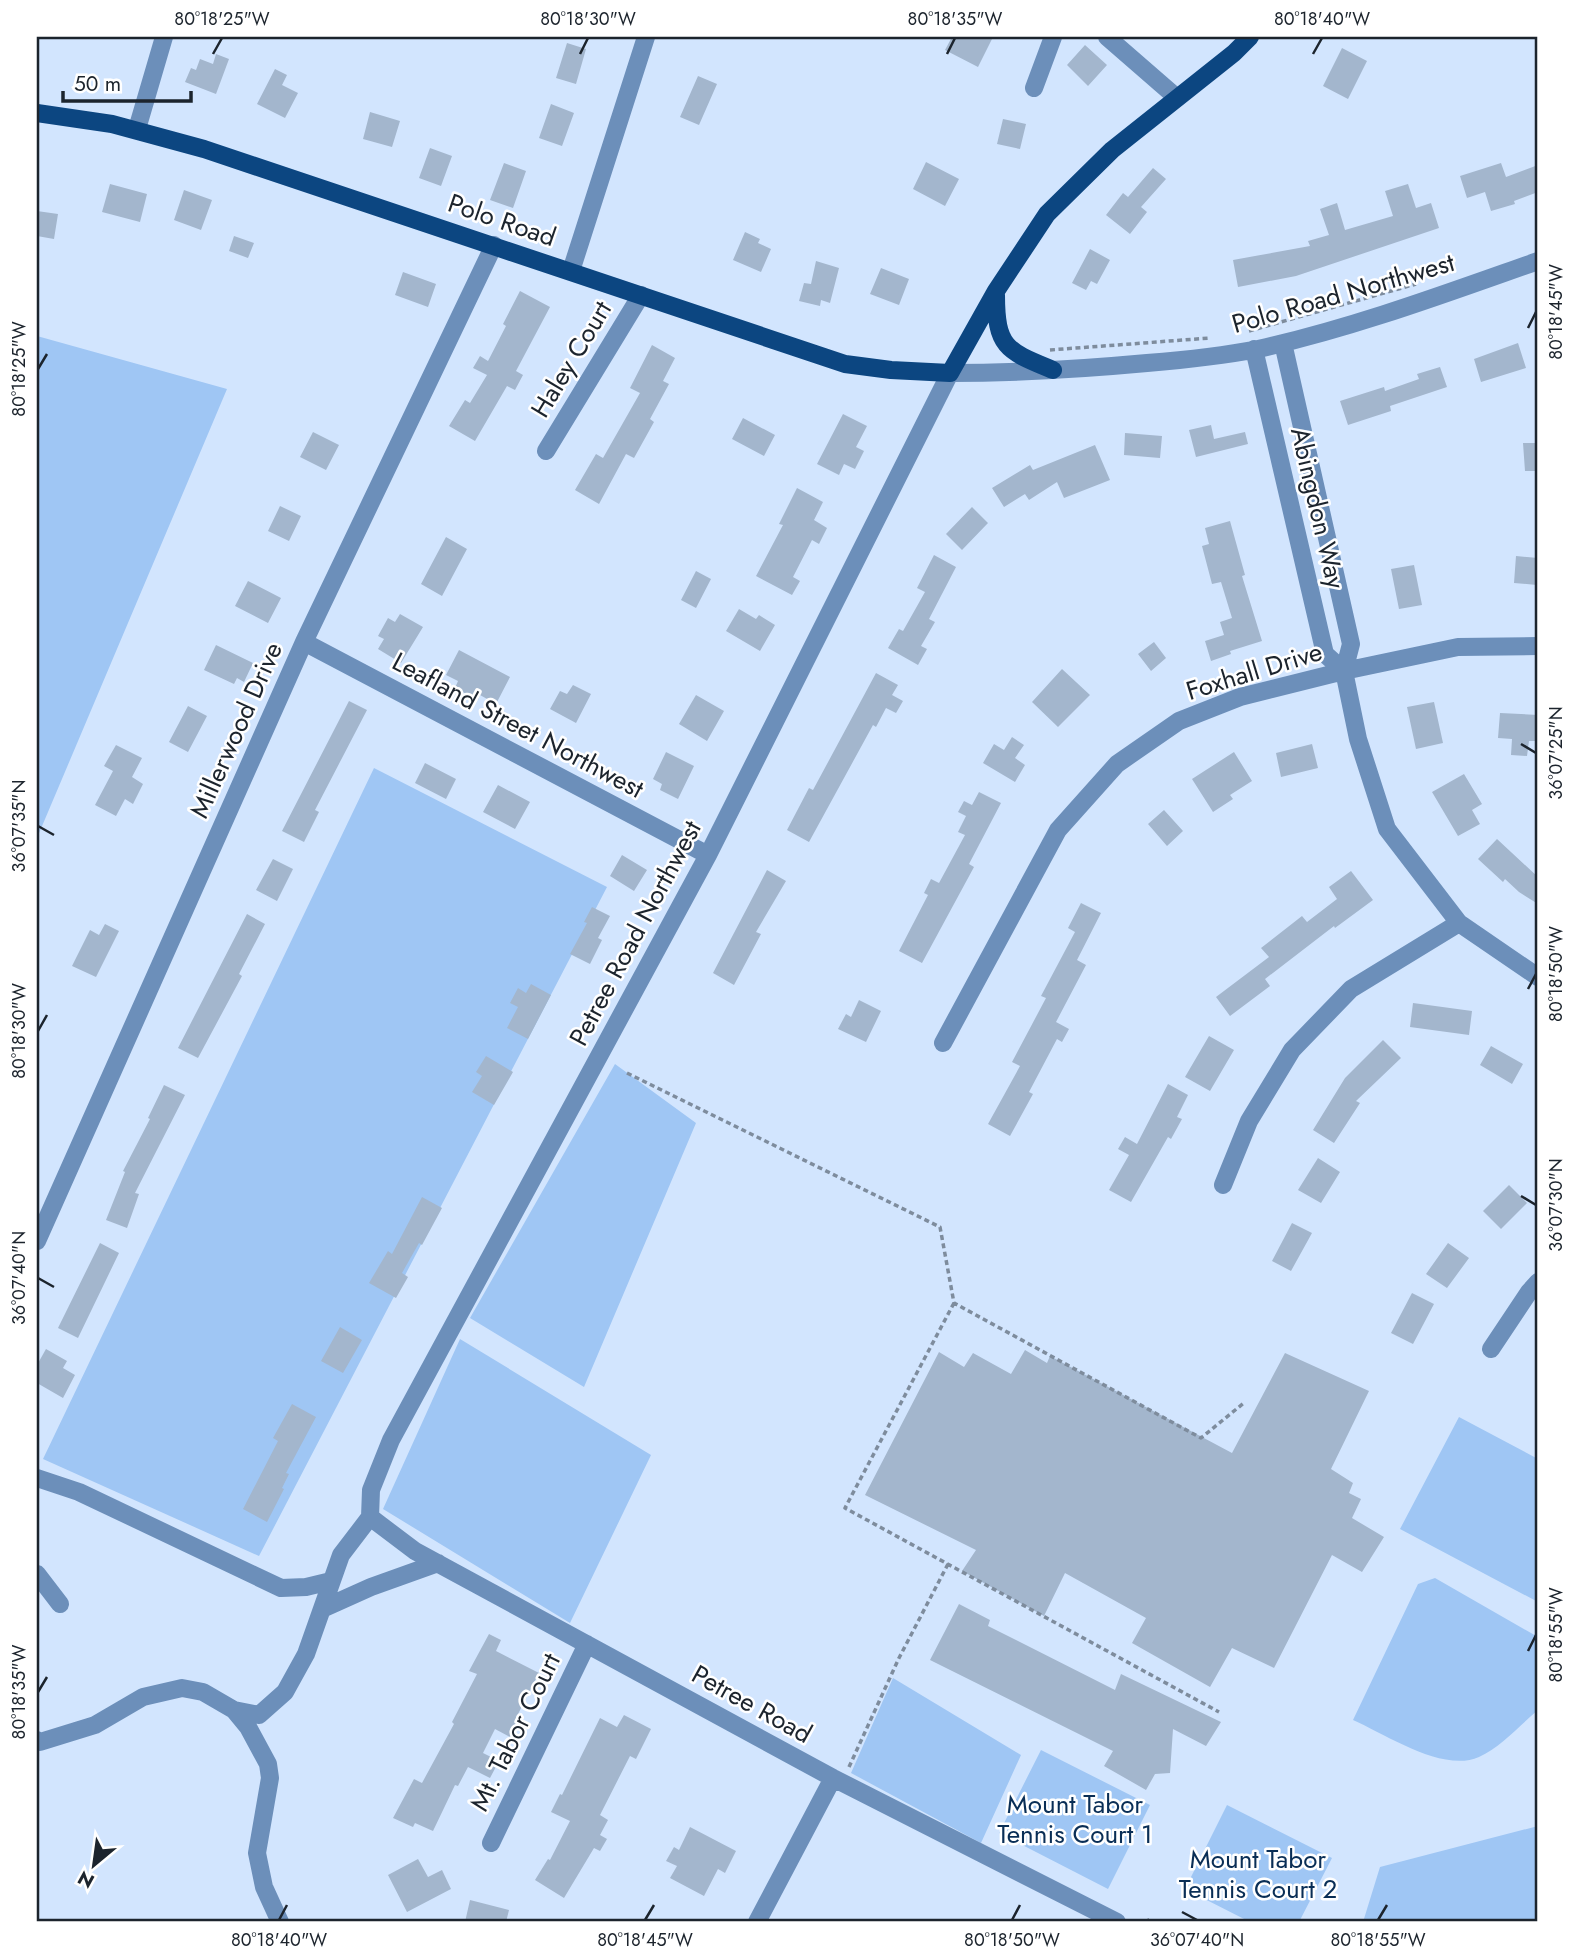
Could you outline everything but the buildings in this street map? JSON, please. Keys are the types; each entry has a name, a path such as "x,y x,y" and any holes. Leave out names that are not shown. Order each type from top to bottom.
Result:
{"main road":[{"path":"950,373 996,291 1046,214 1112,150 1234,53 1250,37"},
{"name":"Polo Road","path":"37,113 137,129 218,153 845,364 950,373"},
{"path":"996,291 998,332 1006,345 1018,356 1054,370"}],"street":[{"path":"137,129 164,37"},
{"path":"571,271 646,37"},
{"path":"1034,88 1053,37"},
{"path":"1107,37 1176,97"},
{"name":"Millerwood Drive","path":"37,1241 304,642 494,245"},
{"name":"Polo Road Northwest","path":"950,373 1054,370 1195,359 1254,349 1283,343 1410,304 1538,261"},
{"name":"Haley Court","path":"546,451 641,295"},
{"name":"Abingdon Way","path":"1283,343 1351,644 1344,671 1358,739 1387,829 1459,923 1538,978"},
{"name":"Abingdon Way","path":"1254,349 1325,654 1344,671"},
{"name":"Petree Road Northwest","path":"370,1517 371,1490 391,1440 708,855 950,373"},
{"name":"Leafland Street Northwest","path":"304,642 708,855"},
{"name":"Foxhall Drive","path":"943,1043 1058,830 1116,764 1179,721 1240,697 1458,647 1538,646"},
{"path":"1223,1185 1249,1121 1292,1049 1352,989 1459,923"},
{"path":"1491,1349 1538,1282"},
{"path":"37,1478 79,1492 281,1588 306,1587 331,1581"},
{"path":"37,1740 40,1742 95,1725 143,1697 182,1688 203,1692 234,1710 259,1715 285,1692 306,1654 341,1555 370,1517"},
{"name":"Petree Road","path":"370,1517 415,1551 1116,1922"},
{"path":"322,1609 371,1587 438,1563"},
{"path":"37,1574 60,1604"},
{"name":"Mt. Tabor Court","path":"491,1843 587,1644"},
{"path":"234,1710 248,1727 268,1763 270,1778 257,1853 264,1887 280,1922"},
{"path":"757,1922 840,1774"}],"path":[{"path":"1245,332 1425,281"},
{"path":"1040,350 1220,337"},
{"path":"627,1073 940,1227 954,1303 845,1508 1219,1712"},
{"path":"954,1303 1201,1438 1245,1402"},
{"path":"840,1774 948,1564"}],"green space":[{"path":"37,336 227,389 37,838"},
{"path":"374,768 607,887 259,1556 43,1459"},
{"path":"615,1064 696,1123 584,1387 470,1318"},
{"path":"460,1339 651,1455 570,1623 383,1509"},
{"path":"1459,1417 1538,1459 1538,1602 1400,1529"},
{"path":"1435,1578 1538,1637 1538,1710 1495,1748 1465,1761 1449,1760 1415,1750 1353,1720 1418,1584"},
{"path":"893,1678 1021,1755 981,1843 851,1773"},
{"name":"Mount Tabor Tennis Court 1","path":"1041,1750 1150,1805 1108,1889 999,1833"},
{"name":"Mount Tabor Tennis Court 2","path":"1227,1805 1332,1858 1299,1922 1250,1922 1185,1889"},
{"path":"1538,1826 1538,1922 1363,1922 1380,1867"}]}
